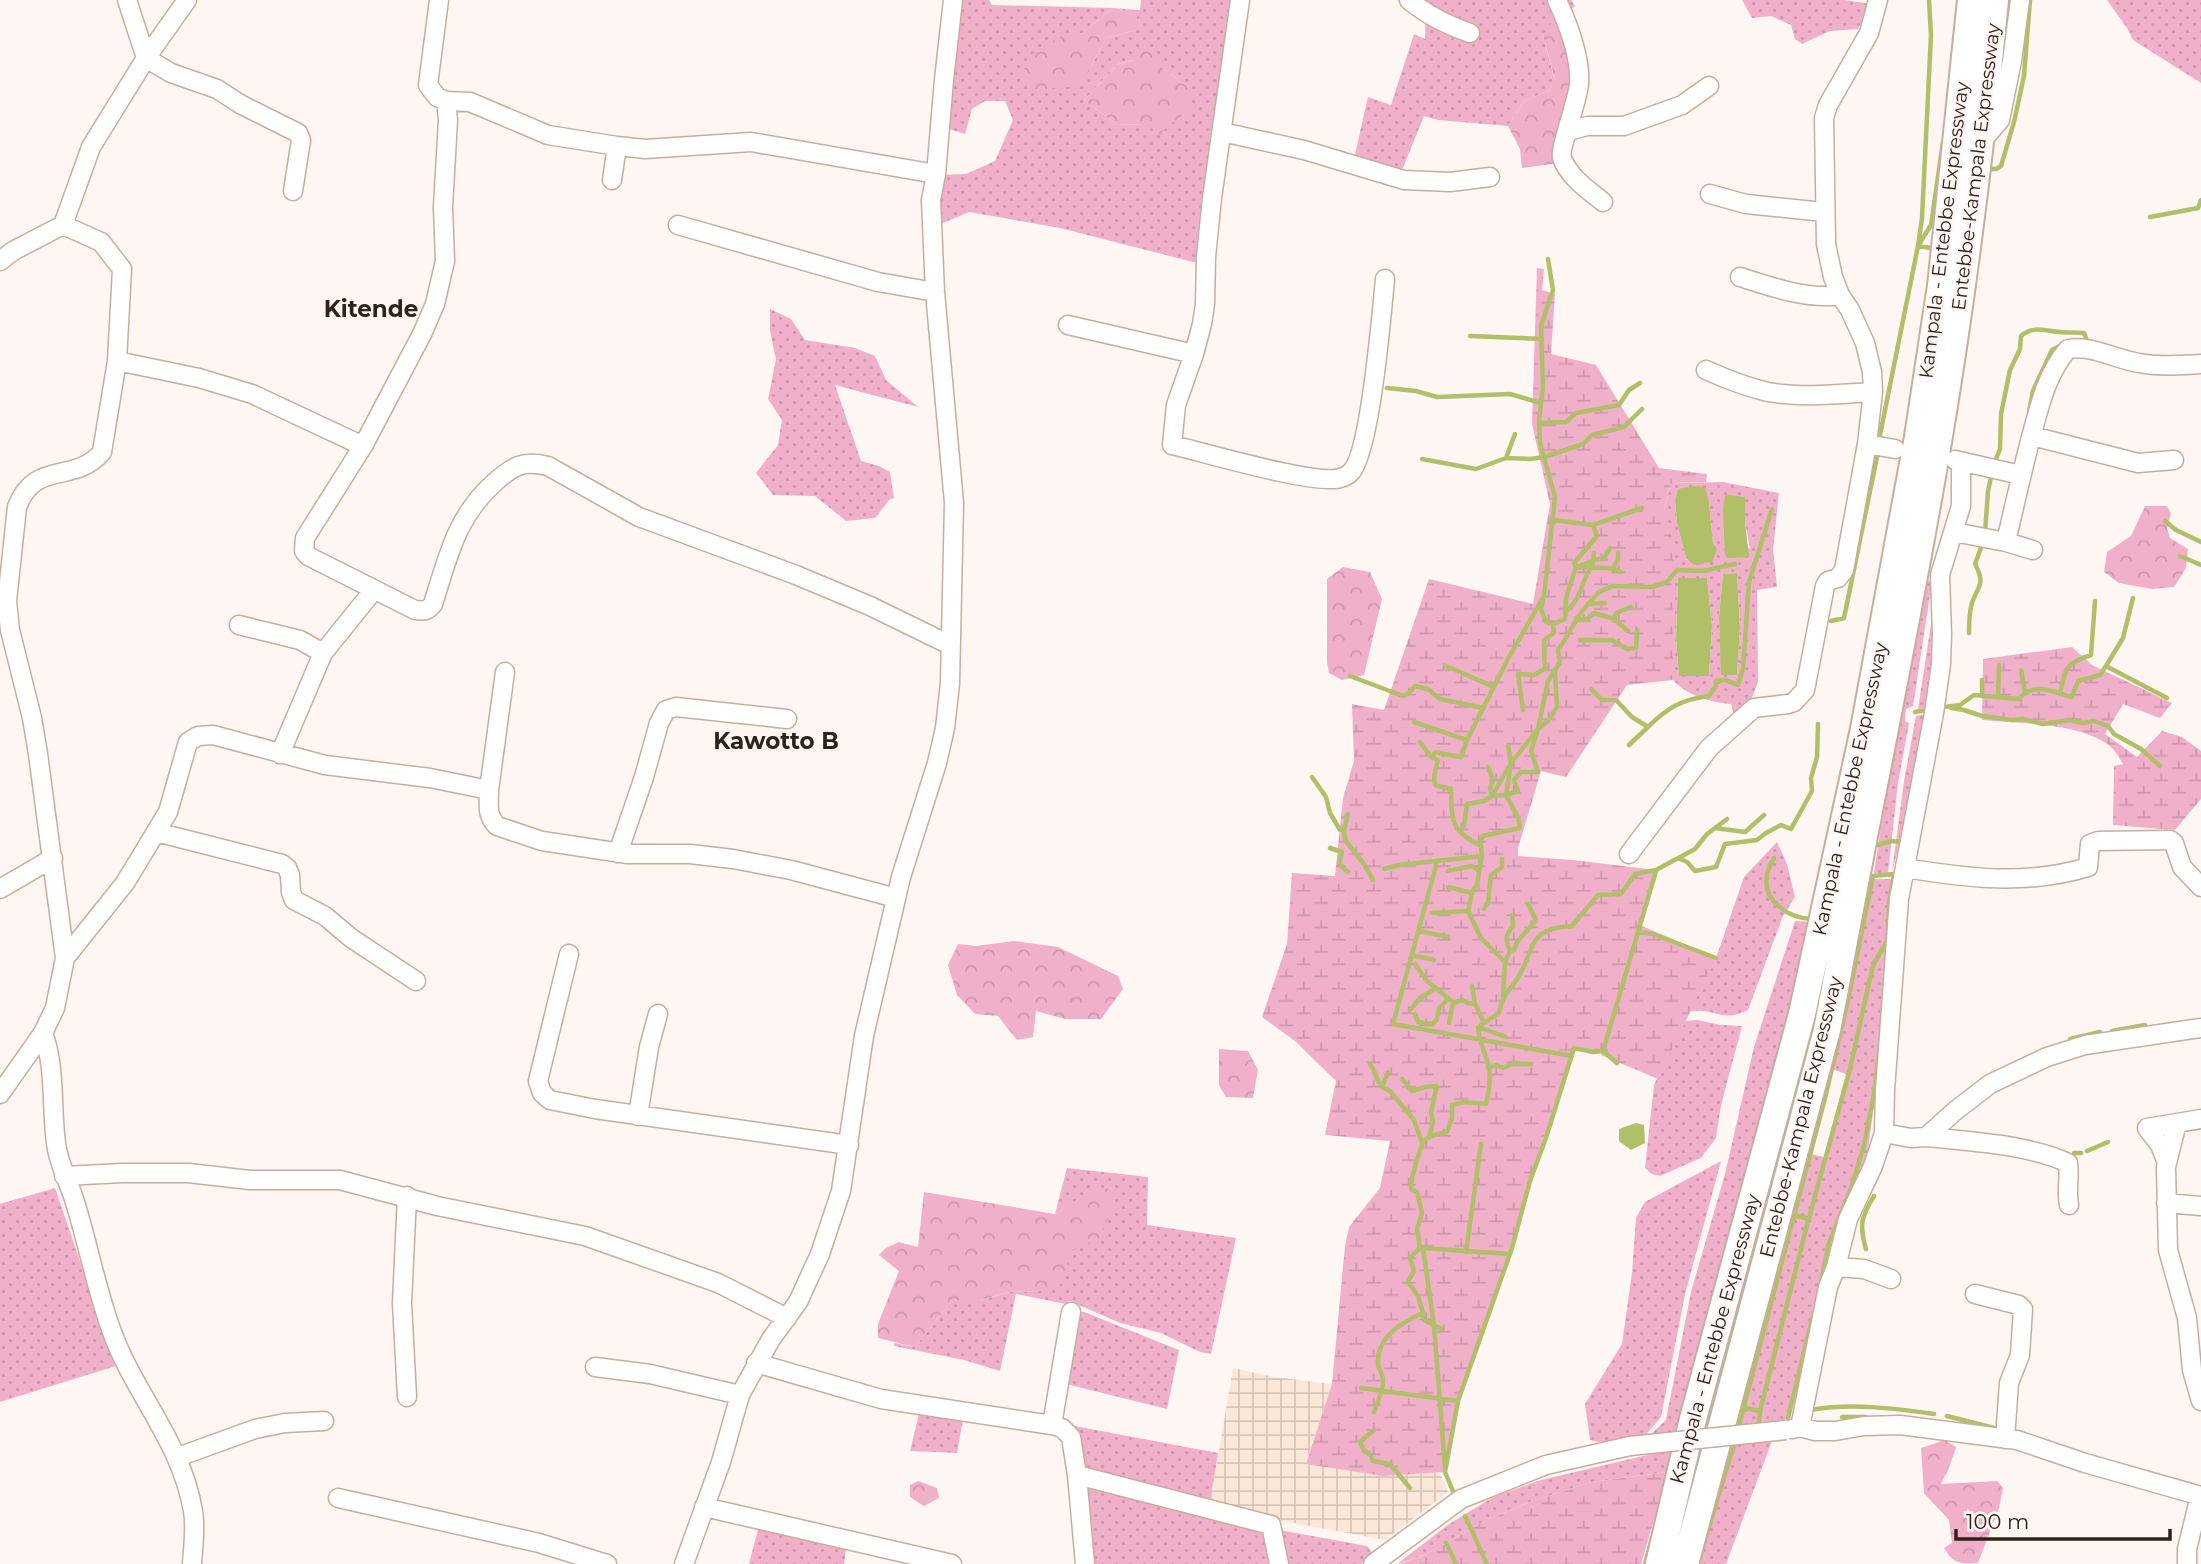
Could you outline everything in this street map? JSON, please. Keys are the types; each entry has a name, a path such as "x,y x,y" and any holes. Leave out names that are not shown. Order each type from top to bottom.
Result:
{"highway":[{"name":"Kampala - Entebbe Expressway","path":"1659,1564 1693,1419 1802,1014 1864,729 1910,486 1941,286 1971,0"},
{"name":"Entebbe-Kampala Expressway","path":"1685,1564 1829,1020 1939,438 1956,327 1996,0"}],"street":[{"path":"127,0 146,58 171,74 217,89 240,104 298,132 301,140 293,191"},
{"path":"0,261 13,251 63,225 91,147 146,58 187,0"},
{"path":"439,0 428,85 437,97 446,101 470,102 548,135 617,146 645,149 751,142 936,174"},
{"path":"684,1564 721,1462 740,1395 756,1363 798,1302 820,1254 841,1191 864,1036 896,898 945,728 950,683 954,503 935,292 931,200 936,174 953,0"},
{"path":"1240,0 1212,198 1205,304 1194,354 1175,405 1172,445 1312,478 1338,479 1350,473 1362,442 1379,351 1385,279"},
{"path":"1409,0 1442,23 1470,33"},
{"path":"1557,0 1568,24 1579,83 1569,131 1561,146 1561,155 1569,172 1602,202"},
{"path":"1629,854 1709,748 1754,708 1794,702 1805,690 1825,586 1828,581 1838,578 1844,570 1867,444 1873,392 1872,372 1864,343 1850,310 1840,295 1829,260 1824,212 1825,111 1869,33 1878,0"},
{"path":"1980,142 2000,120 2012,61 2020,0"},
{"path":"1569,131 1587,126 1624,126 1682,105 1709,86"},
{"path":"446,101 448,120 443,207 445,261 441,286 422,334 363,446 305,538 304,551 308,556 415,611 429,609 467,512 482,494 507,472 518,465 537,463 548,466 639,517 809,580 950,645"},
{"path":"1222,132 1304,150 1404,180 1450,182 1490,177"},
{"path":"612,180 617,146"},
{"path":"1710,194 1746,204 1824,212"},
{"path":"0,1094 43,1033 55,1008 65,958 32,718 10,631 7,601 18,507 22,495 34,481 80,467 102,452 117,361 122,269 101,242 63,225"},
{"path":"678,225 878,282 935,292"},
{"path":"1740,277 1809,295 1840,295"},
{"path":"1068,325 1194,354"},
{"path":"2006,542 2045,386 2068,349 2095,349 2142,364 2201,364"},
{"path":"117,361 199,378 252,394 363,446"},
{"path":"1706,370 1727,380 1771,392 1873,392"},
{"path":"2032,436 2138,463 2174,460"},
{"path":"1867,444 1895,449"},
{"path":"1793,1429 1828,1287 1849,1219 1874,1166 1884,1133 1899,899 1941,664 1940,575 1961,506 1958,461 2021,475"},
{"path":"1954,532 2034,550"},
{"path":"280,754 323,653 373,591"},
{"path":"239,625 300,640 323,653"},
{"path":"505,672 489,790 488,813 497,826 542,841 618,853 690,854 733,859 791,870 896,898"},
{"path":"618,853 659,723 666,710 676,707 787,719"},
{"path":"65,958 125,883 168,812 184,752 191,738 214,735 325,765 430,778 489,790"},
{"path":"156,832 282,864 290,875 290,892 295,900 325,916 351,938 416,981"},
{"path":"1905,868 1988,879 2052,876 2088,867 2090,844 2098,841 2170,840 2174,843 2182,867 2201,887"},
{"path":"0,888 53,858"},
{"path":"569,954 539,1086 550,1100 638,1116 849,1145"},
{"path":"638,1116 649,1047 658,1014"},
{"path":"1926,1137 1990,1084 2047,1057 2085,1045 2201,1028"},
{"path":"43,1033 50,1057 56,1145 64,1176 74,1196 111,1330 178,1457 193,1512 192,1564"},
{"path":"2167,1163 2160,1145 2147,1128 2201,1119"},
{"path":"2177,1123 2167,1163 2168,1250 2185,1308 2192,1370 2201,1401"},
{"path":"1884,1133 1911,1138 1926,1137 1998,1145 2056,1158 2068,1163 2069,1205"},
{"path":"64,1176 188,1173 250,1180 340,1180 437,1206 585,1236 718,1283 787,1318"},
{"path":"407,1196 402,1303 407,1397"},
{"path":"2166,1203 2201,1206"},
{"path":"1836,1266 1864,1269 1891,1279"},
{"path":"1975,1294 2019,1305 2023,1309 2020,1355 2009,1383 2005,1439"},
{"path":"1052,1424 1071,1312"},
{"path":"756,1363 881,1399 1052,1424 1062,1428 1071,1437 1086,1564"},
{"path":"595,1367 650,1374 740,1395"},
{"path":"178,1457 255,1429 285,1423 324,1421"},
{"path":"1373,1564 1461,1499 1546,1465 1630,1446 1793,1429 1835,1431 1864,1426 1900,1425 2017,1440 2200,1496 2186,1549 2187,1564"},
{"path":"1077,1475 1271,1525 1279,1564"},
{"path":"338,1498 539,1543 607,1564"},
{"path":"704,1507 952,1564"}],"shaded area":[{"path":"1705,487 1713,543 1717,549 1712,562 1694,565 1686,558 1677,523 1675,500 1678,489"},
{"path":"1725,495 1745,497 1749,557 1728,558 1725,555"},
{"path":"1737,573 1740,628 1737,675 1721,675 1719,617 1723,574"},
{"path":"1678,578 1707,578 1712,626 1709,676 1679,676 1676,639"},
{"path":"1636,1123 1644,1125 1645,1143 1631,1150 1619,1141 1619,1129"},
{"path":"1233,1368 1274,1377 1332,1384 1306,1463 1440,1473 1448,1492 1385,1540 1272,1519 1210,1503"}],"green space":[{"path":"961,0 989,0 992,5 1113,8 1080,35 1088,73 1106,38 1137,30 1137,10 1140,10 1141,0 1234,0 1217,128 1202,197 1197,263 1060,228 969,212 934,227 938,175 966,174 995,161 1013,120 1005,101 985,101 972,109 965,134 942,127 947,84 958,33","holes":["1134,60 1162,68 1192,90 1145,124 1117,125 1084,100 1118,64"]},
{"path":"1426,0 1571,0 1575,6 1543,35 1555,81 1549,91 1524,101 1508,126 1438,120 1424,116 1400,175 1354,159 1368,97 1391,105 1414,34 1425,39"},
{"path":"1742,0 1845,0 1871,4 1858,29 1830,31 1802,44 1795,39 1791,25 1771,16 1752,18"},
{"path":"2107,0 2201,0 2201,83 2133,40"},
{"path":"1113,8 1137,10 1137,30 1106,38 1088,73 1068,87 1037,90 1020,83 1027,59 1064,34 1080,35"},
{"path":"1555,17 1575,35 1581,122 1559,163 1522,168 1520,149 1508,126 1524,101 1549,91 1555,80 1543,35"},
{"path":"1146,50 1157,52 1162,68 1192,90 1190,108 1160,134 1145,124 1117,125 1084,100 1118,64 1134,60"},
{"path":"1537,268 1544,269 1542,290 1555,294 1551,354 1596,365 1659,468 1707,474 1706,482 1671,483 1664,510 1674,563 1665,576 1673,586 1673,680 1627,685 1566,777 1541,771 1518,856 1656,870 1640,925 1716,958 1658,1079 1601,1055 1602,1051 1574,1048 1530,1181 1512,1248 1458,1401 1445,1472 1383,1476 1306,1464 1332,1384 1349,1227 1380,1188 1390,1141 1325,1135 1336,1081 1295,1041 1262,1017 1287,944 1292,873 1335,876 1343,798 1354,761 1352,704 1384,710 1429,579 1533,604 1550,504 1532,424"},
{"path":"770,309 791,319 805,340 855,348 875,356 886,380 918,407 835,385 861,461 890,472 894,498 889,500 875,518 846,521 815,496 773,495 756,473 778,445 782,420 768,399 776,359 770,331"},
{"path":"1723,482 1779,493 1773,550 1777,587 1757,590 1758,682 1739,732 1731,704 1699,697 1673,680 1673,586 1665,576 1664,510 1671,483","holes":["1678,489 1709,502 1713,543 1686,558 1677,523 1675,500","1745,497 1745,521 1750,549 1725,530 1723,510","1737,573 1740,628 1737,674 1722,675 1719,617 1723,574","1678,578 1707,578 1712,626 1709,676 1679,676 1676,639"]},
{"path":"2145,506 2167,506 2171,513 2167,528 2170,538 2188,549 2186,568 2174,587 2152,589 2119,583 2104,572 2107,552 2131,536"},
{"path":"1343,567 1370,572 1382,599 1364,675 1342,680 1329,673 1327,662 1327,579"},
{"path":"1926,580 1932,582 1913,706 1906,709 1905,721 1909,723 1898,783 1888,873 1874,873 1899,708"},
{"path":"1937,585 1932,707 1918,709"},
{"path":"2072,647 2092,665 2172,703 2160,718 2123,704 2105,734 2137,757 2162,731 2182,737 2201,751 2201,799 2175,830 2113,825 2114,766 2123,764 2106,743 2093,736 2062,728 1982,720 1983,659"},
{"path":"1930,713 1916,782 1892,872 1916,716"},
{"path":"1777,842 1787,864 1795,897 1783,916 1748,1010 1730,1015 1705,1011 1689,1012 1716,958 1744,877"},
{"path":"1873,879 1893,879 1888,996 1868,1150 1861,1175 1852,1186 1829,1243 1788,1418 1778,1425 1739,1427 1811,1154 1824,1157 1846,1074 1832,1069"},
{"path":"1795,921 1810,922 1794,998 1681,1433 1649,1436 1666,1420 1691,1292 1725,1174 1754,1047"},
{"path":"1014,941 1058,947 1118,976 1123,989 1101,1019 1065,1019 1036,1011 1033,1037 1017,1040 998,1016 975,1014 957,995 948,965 958,944 976,946"},
{"path":"1685,1021 1742,1026 1721,1105 1716,1138 1701,1158 1660,1176 1652,1174 1645,1168 1654,1085"},
{"path":"1219,1049 1248,1051 1258,1070 1253,1098 1226,1097 1219,1085"},
{"path":"1721,1161 1685,1294 1661,1417 1644,1437 1598,1442 1590,1440 1585,1404 1622,1344 1636,1218 1645,1202"},
{"path":"1067,1168 1148,1177 1147,1225 1236,1238 1211,1354 1200,1352 1161,1333 1120,1323 1070,1301 1066,1304 1016,1294 1000,1371 964,1360 894,1346 894,1343 915,1347 952,1300 980,1300 1010,1292 1041,1291 1113,1189 1096,1188 1055,1214"},
{"path":"1096,1187 1113,1189 1111,1212 1099,1239 1069,1252 1065,1283 1041,1291 1010,1292 980,1300 952,1300 915,1347 878,1338 878,1324 899,1271 879,1255 899,1242 918,1247 924,1192 1055,1214"},
{"path":"55,1188 116,1366 0,1402 0,1204"},
{"path":"1078,1312 1084,1312 1179,1350 1167,1409 1062,1383"},
{"path":"920,1410 963,1419 957,1453 910,1451"},
{"path":"1069,1425 1218,1453 1210,1503 1077,1471"},
{"path":"1945,1440 1956,1447 1941,1484 1997,1481 2003,1488 1999,1508 1978,1563 1958,1562 1947,1553 1944,1548 1952,1543 1949,1520 1924,1493 1921,1448"},
{"path":"1772,1441 1726,1564 1698,1564 1734,1443"},
{"path":"1673,1449 1668,1472 1591,1482 1522,1505 1485,1521 1424,1555 1397,1564 1449,1524 1495,1496 1541,1480"},
{"path":"1668,1472 1641,1564 1399,1564 1424,1555 1485,1521 1522,1505 1591,1482"},
{"path":"1081,1480 1264,1528 1274,1564 1093,1564"},
{"path":"918,1481 937,1488 939,1498 924,1506 910,1497 910,1485"},
{"path":"760,1522 847,1542 844,1564 749,1564"},
{"path":"1274,1529 1367,1546 1373,1554 1361,1564 1284,1564"}],"waterway":[{"path":"1879,440 1922,218 1931,35 1929,0"},
{"path":"2001,65 2010,0"},
{"path":"1986,169 2001,166 2014,122 2024,76 2030,0"},
{"path":"1931,248 1918,246 1931,225 1943,142"},
{"path":"2150,217 2198,208 2201,200"},
{"path":"1467,740 1509,657 1544,596 1555,497 1540,443 1539,419 1543,388 1541,326 1553,290 1548,259"},
{"path":"1994,464 2000,449 2001,414 2010,370 2020,349 2021,336 2035,330 2084,333 2088,343"},
{"path":"1470,336 1542,339"},
{"path":"2029,412 2033,391 2052,350 2066,343"},
{"path":"1539,423 1566,422 1576,413 1619,405 1629,390 1640,383"},
{"path":"1387,388 1416,391 1437,397 1510,394 1541,403"},
{"path":"1506,458 1544,457 1583,444 1592,435 1624,427 1642,409"},
{"path":"1422,459 1476,469 1506,458 1515,434"},
{"path":"1831,621 1844,618 1877,457"},
{"path":"1985,533 1992,473"},
{"path":"1553,520 1593,525 1642,508"},
{"path":"1648,727 1676,706 1691,699 1709,696 1716,686 1716,681 1725,680 1738,685 1743,669 1749,582 1772,509"},
{"path":"2165,521 2176,530 2201,542"},
{"path":"1523,710 1518,674 1534,675 1546,668 1544,640 1554,633 1553,624 1565,619 1566,598 1576,567 1574,563 1597,536 1593,525"},
{"path":"1969,633 1971,607 1980,585 1975,564 1982,545"},
{"path":"1577,567 1604,558 1610,548"},
{"path":"1565,612 1577,598 1592,565 1594,553"},
{"path":"1612,569 1618,560 1618,553"},
{"path":"2180,556 2201,565"},
{"path":"1589,603 1599,592 1613,586 1652,587 1667,582 1677,570 1703,571 1735,564"},
{"path":"1576,567 1609,568 1621,572"},
{"path":"1944,707 1960,705 1974,695 2019,699 2037,689 2072,697 2078,681 2100,675 2106,666 2123,638 2133,598"},
{"path":"1543,600 1541,609 1546,622 1553,624"},
{"path":"2060,694 2071,664 2091,655 2095,601"},
{"path":"1492,796 1511,763 1538,729 1548,681 1560,662 1558,650 1588,604 1605,603"},
{"path":"1614,619 1616,613 1631,607"},
{"path":"1576,618 1586,620 1594,613 1614,619 1628,631"},
{"path":"1580,640 1612,640 1627,649 1636,648 1637,630"},
{"path":"1998,697 1999,665"},
{"path":"1446,666 1494,687"},
{"path":"2106,666 2167,698"},
{"path":"2021,670 2025,692"},
{"path":"1493,796 1518,791 1514,780 1521,772 1538,772 1531,751 1538,729 1548,721 1557,707 1555,671"},
{"path":"1350,676 1403,696 1415,686 1428,689 1440,699 1483,708"},
{"path":"1982,680 1982,696"},
{"path":"1591,689 1602,700 1616,700 1632,717 1648,727 1629,745"},
{"path":"1951,708 1982,716 2023,719 2043,724 2070,720 2082,723 2094,721 2108,726 2114,734 2141,749 2160,766"},
{"path":"1915,712 1927,710"},
{"path":"1414,722 1467,740 1461,757 1444,754"},
{"path":"1678,858 1687,862 1695,871 1716,867 1725,844 1757,840 1781,825 1791,829 1812,791 1811,778 1817,757 1818,724"},
{"path":"1420,742 1431,757 1438,760 1435,785 1451,789 1453,817 1458,830 1481,846 1482,856"},
{"path":"1481,846 1482,836 1520,828 1518,817 1506,795 1511,763 1508,746"},
{"path":"1431,757 1436,752 1443,755"},
{"path":"1464,826 1467,804 1484,801 1492,796 1490,788 1493,780 1488,767"},
{"path":"1312,777 1326,797 1330,813 1340,830 1344,830"},
{"path":"1348,814 1344,830 1345,840 1373,880"},
{"path":"1715,828 1745,832 1764,815"},
{"path":"1374,1412 1383,1384 1378,1364 1381,1346 1399,1326 1423,1313 1418,1296 1408,1282 1414,1271 1410,1258 1420,1248 1417,1229 1422,1213 1417,1192 1411,1189 1423,1143 1435,1134 1447,1132 1452,1118 1452,1105 1464,1102 1486,1104 1490,1072 1478,1027 1499,1013 1504,997 1517,979 1539,936 1546,931 1572,926 1598,895 1621,894 1635,874 1656,870 1695,849 1707,834 1727,819"},
{"path":"1878,845 1891,841 1902,842"},
{"path":"1330,848 1342,852 1339,864 1348,872"},
{"path":"1384,869 1482,856 1468,911 1481,938 1505,962 1503,996"},
{"path":"1774,858 1767,875 1769,893 1779,906 1794,915 1811,919 1810,923"},
{"path":"1484,909 1488,902 1491,875 1502,867 1502,859"},
{"path":"1437,862 1393,1024 1572,1056"},
{"path":"1448,871 1472,866 1479,871"},
{"path":"1638,932 1656,871"},
{"path":"1887,952 1889,904 1894,874"},
{"path":"1738,1429 1825,1098 1873,876 1894,874"},
{"path":"1448,887 1472,893"},
{"path":"1505,962 1510,951 1514,950 1517,942 1536,920 1528,904"},
{"path":"1432,913 1468,911"},
{"path":"1510,951 1507,938 1513,926 1512,915"},
{"path":"1419,931 1448,937"},
{"path":"1455,1496 1445,1472 1458,1401 1512,1248 1530,1181 1574,1048 1603,1051 1638,932 1653,934 1716,958"},
{"path":"1759,1423 1807,1225 1850,1069 1873,965 1886,943"},
{"path":"1412,955 1434,960"},
{"path":"1415,964 1427,981 1454,1003 1463,1000 1475,1004 1484,1023"},
{"path":"1472,986 1475,1004"},
{"path":"1410,1010 1420,998 1436,988"},
{"path":"1415,1014 1418,1022 1433,1024 1439,1008 1448,999"},
{"path":"1449,1023 1453,1003"},
{"path":"2112,1031 2145,1025"},
{"path":"1478,1027 1506,1037"},
{"path":"2070,1039 2100,1032"},
{"path":"1820,1286 1829,1243 1852,1186 1864,1145 1880,1045"},
{"path":"1603,1051 1617,1063"},
{"path":"1370,1064 1382,1087"},
{"path":"1488,1068 1496,1065 1503,1068 1512,1064 1531,1064"},
{"path":"1388,1072 1382,1087 1390,1091 1414,1120 1422,1143"},
{"path":"1402,1079 1412,1091 1437,1086 1429,1137"},
{"path":"2087,1151 2108,1142"},
{"path":"1466,1252 1481,1144"},
{"path":"2074,1153 2081,1153"},
{"path":"1866,1249 1862,1221 1874,1196"},
{"path":"1794,1215 1809,1219"},
{"path":"1423,1248 1434,1326 1445,1467"},
{"path":"1423,1248 1510,1254"},
{"path":"1423,1313 1424,1320 1442,1329"},
{"path":"1788,1418 1813,1315"},
{"path":"1361,1388 1458,1401"},
{"path":"1810,1410 1857,1407 1934,1414"},
{"path":"1745,1408 1760,1411"},
{"path":"1947,1416 2002,1430"},
{"path":"1842,1417 1866,1417"},
{"path":"1373,1431 1360,1442 1364,1451 1370,1454 1373,1461 1390,1464 1410,1488"},
{"path":"1702,1550 1735,1441"},
{"path":"1465,1516 1487,1564"},
{"path":"1645,1564 1652,1538"},
{"path":"1446,1543 1456,1564"}],"district":[{"name":"Kitende","path":"371,309"},
{"name":"Kawotto B","path":"776,741"}]}
